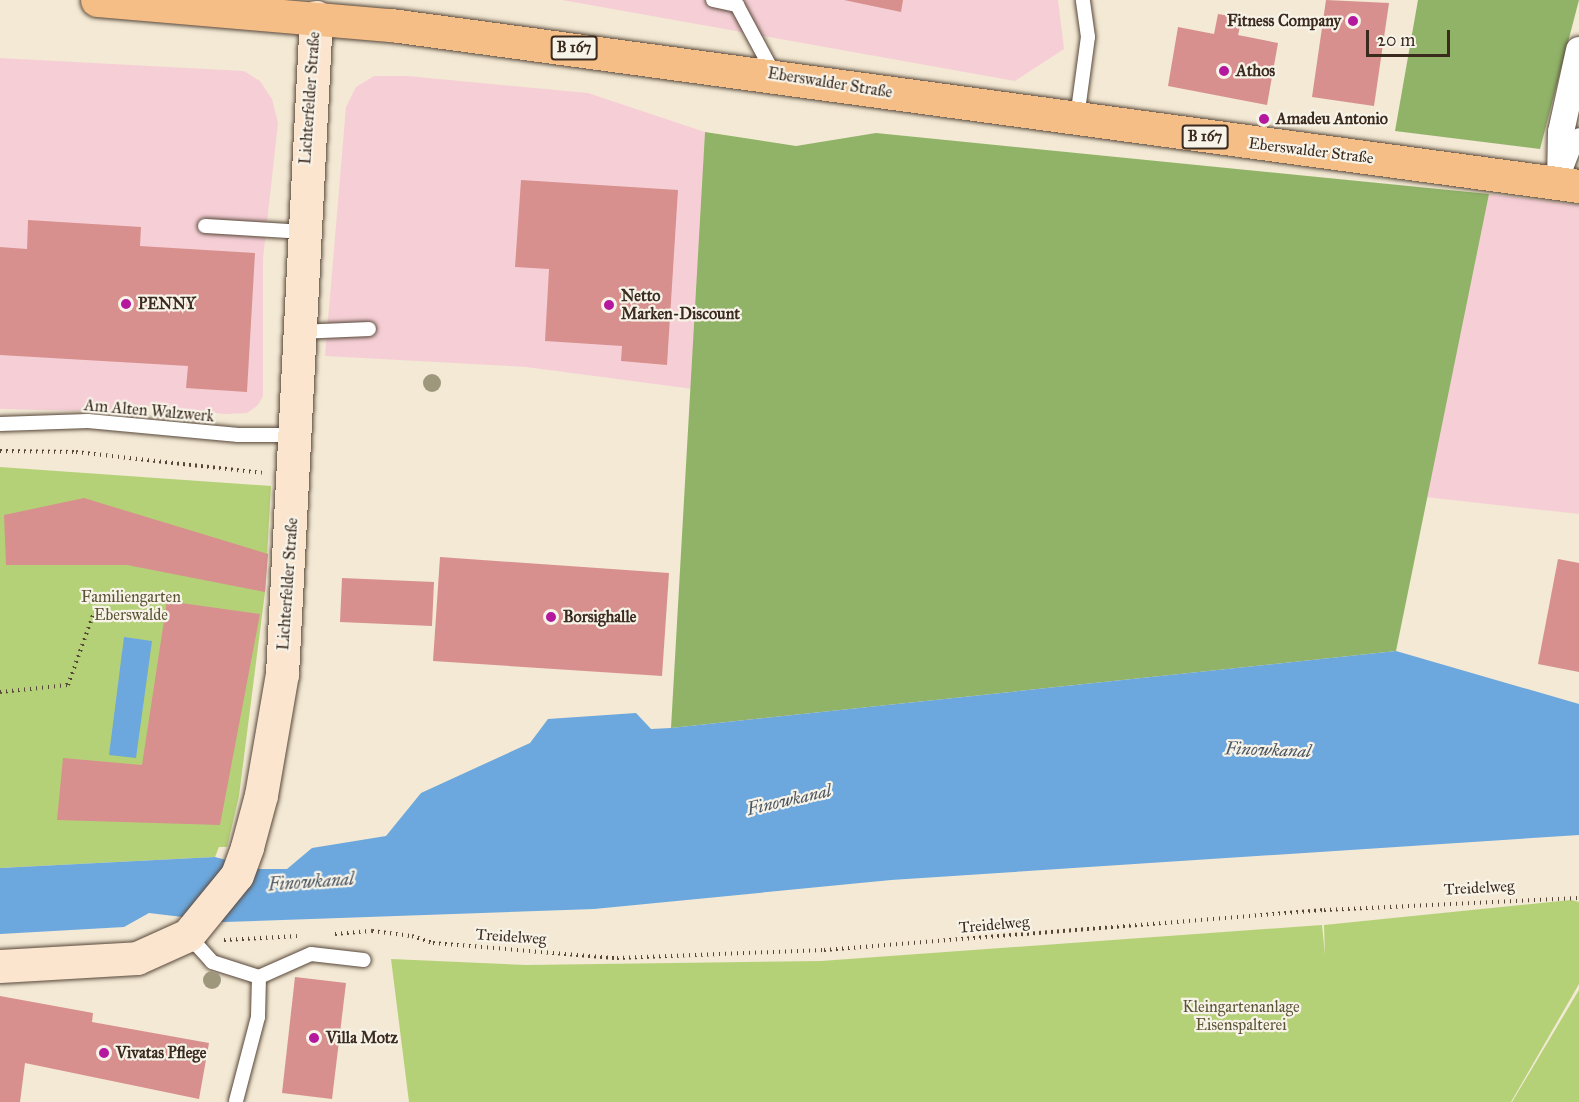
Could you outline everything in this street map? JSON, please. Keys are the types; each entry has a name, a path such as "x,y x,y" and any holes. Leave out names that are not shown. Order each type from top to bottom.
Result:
{"main road":[{"name":"Eberswalder Straße","path":"97,0 316,8 1077,120 1570,184"},
{"name":"Lichterfelder Straße","path":"0,966 137,958 188,935 237,875 247,847 261,795 282,674 295,477 302,232 316,8"}],"street":[{"path":"1570,184 1561,132 1579,50"}],"lane":[{"path":"713,0 737,5 774,74"},
{"path":"1077,120 1088,37 1083,0"},
{"path":"1570,184 1579,135"},
{"path":"205,226 302,232"},
{"path":"299,332 369,329"},
{"name":"Am Alten Walzwerk","path":"0,424 88,421 238,435 296,435"},
{"path":"188,935 212,962 259,977 311,954 364,960"},
{"path":"236,1101 258,1017 259,977"}],"path":[{"path":"0,451 76,452 295,477"},
{"path":"0,692 68,685 93,615"},
{"name":"Treidelweg","path":"412,936 433,944 640,957 824,950 1324,910 1579,898"}],"shaded area":[{"path":"562,0 1058,0 1064,49 1015,81"},
{"path":"0,58 244,71 260,81 272,99 278,123 263,258 263,396 258,405 247,413 225,414 139,405 137,412 0,409"},
{"path":"374,76 407,76 588,93 705,132 693,389 526,367 325,356 346,107 356,87"},
{"path":"1489,194 1579,205 1579,514 1425,497"}],"green space":[{"path":"1418,0 1579,0 1540,149 1395,131"},
{"path":"705,132 796,146 876,133 1489,194 1396,651 671,728"},
{"name":"Familiengarten Eberswalde","path":"0,467 271,486 265,592 239,796 227,847 219,847 215,857 0,868"},
{"name":"Kleingartenanlage Eisenspalterei","path":"1571,900 1579,902 1579,984 1511,1102 409,1102 391,959 527,965 821,961 1322,925 1325,955 1324,925"},
{"path":"1579,990 1579,1102 1512,1102"}],"water":[{"path":"124,637 152,641 136,758 109,755"},
{"name":"Finowkanal","path":"1396,651 1579,704 1579,835 891,880 594,909 224,922 149,913 124,927 0,934 0,868 215,857 260,869 287,869 312,848 386,836 421,793 530,743 548,719 636,713 651,729 671,728"}],"building":[{"path":"844,0 903,0 901,12"},
{"path":"1326,0 1389,3 1374,106 1312,97"},
{"path":"1218,14 1242,18 1238,35 1278,43 1267,105 1168,86 1178,27 1214,34"},
{"name":"Netto Marken-Discount","path":"521,180 678,190 667,365 621,361 622,346 545,341 549,269 515,267"},
{"name":"PENNY","path":"28,220 141,227 140,246 255,253 247,392 186,388 188,366 0,355 0,247 27,249"},
{"path":"84,498 268,554 265,592 127,565 6,565 4,515"},
{"name":"Borsighalle","path":"440,557 669,573 662,676 433,661"},
{"path":"1558,559 1579,563 1579,672 1538,664"},
{"path":"342,578 434,582 432,626 340,622"},
{"path":"167,601 260,614 220,825 57,820 63,758 142,765"},
{"name":"Villa Motz","path":"295,977 346,983 332,1099 282,1093"},
{"name":"Vivatas Pflege","path":"0,996 93,1013 92,1022 209,1043 199,1099 25,1063 20,1102 0,1102"}],"place":[{"name":"Fitness Company","path":"1353,21"},
{"name":"Athos","path":"1224,71"},
{"name":"Amadeu Antonio","path":"1264,119"},
{"name":"PENNY","path":"126,304"},
{"name":"Netto Marken-Discount","path":"609,305"},
{"name":"Borsighalle","path":"551,617"},
{"name":"Villa Motz","path":"314,1038"},
{"name":"Vivatas Pflege","path":"104,1053"}]}
